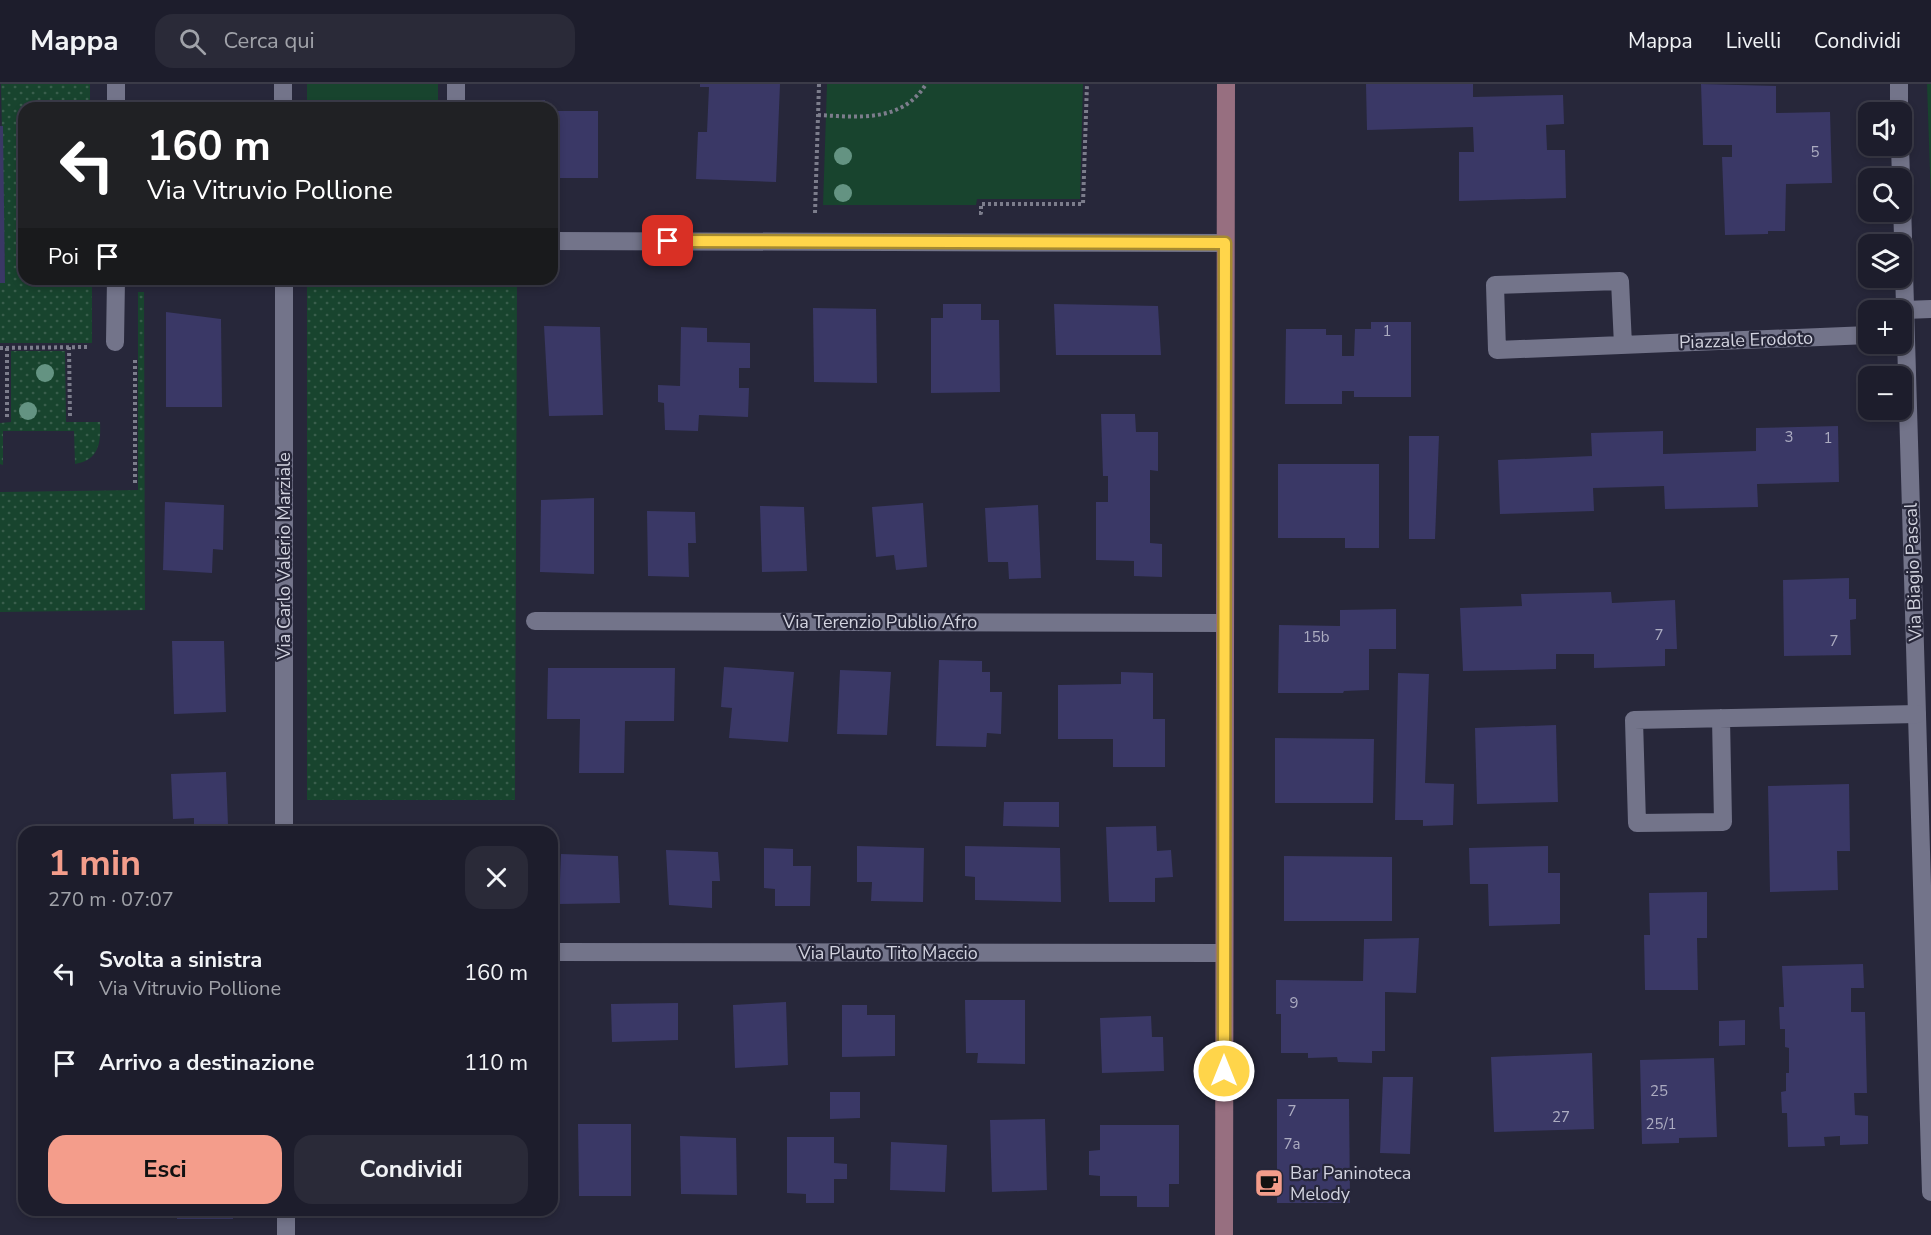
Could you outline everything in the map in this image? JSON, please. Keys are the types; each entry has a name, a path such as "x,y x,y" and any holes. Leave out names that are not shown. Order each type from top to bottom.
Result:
{"street":[{"path":"116,84 116,102"},
{"path":"283,84 283,102"},
{"path":"456,84 456,102"},
{"path":"1224,1235 1226,84"},
{"path":"1899,84 1899,102"},
{"name":"Via Biagio Pascal","path":"1903,222 1905,300"},
{"path":"558,241 1225,243"},
{"name":"Piazzale Erodoto","path":"1623,345 1620,281 1495,285 1497,350 1623,345 1858,335"},
{"path":"116,285 116,342"},
{"name":"Via Carlo Valerio Marziale","path":"284,285 284,826"},
{"path":"1912,310 1931,309"},
{"name":"Via Biagio Pascal","path":"1905,354 1931,1192"},
{"name":"Via Terenzio Publio Afro","path":"535,621 1225,623"},
{"path":"1721,718 1724,822 1637,823 1634,720 1721,718 1917,714"},
{"name":"Via Plauto Tito Maccio","path":"558,952 1224,953"},
{"path":"286,1216 286,1235"}],"path":[{"path":"815,213 819,84"},
{"path":"818,115 887,114 909,104 926,84"},
{"path":"969,213 981,213 981,204 1083,204 1087,84"},
{"path":"803,213 826,213"},
{"path":"69,347 70,417"},
{"path":"0,348 95,347"},
{"path":"7,348 7,417"},
{"path":"135,348 135,486"}],"green space":[{"path":"1,84 90,84 90,102 18,102 18,285 92,285 92,343 0,343 0,283 5,282"},
{"path":"307,84 438,84 438,102 307,102"},
{"path":"827,84 1083,84 1080,199 977,199 976,205 823,205"},
{"path":"1927,84 1931,84 1931,202"},
{"path":"307,285 517,285 515,800 307,800"},
{"path":"138,292 144,292 145,610 0,612 0,492 138,490"},
{"path":"11,351 65,351 66,422 100,422 99,443 89,459 75,464 74,431 3,431 3,465 0,464 0,423 11,422"}],"building":[{"path":"700,84 780,84 776,182 696,179 698,132 707,132 709,87 700,87"},
{"path":"1366,84 1473,84 1473,97 1563,95 1564,124 1546,125 1547,150 1565,150 1566,198 1459,201 1459,152 1474,152 1473,127 1367,130"},
{"path":"1701,84 1776,86 1776,113 1830,112 1832,183 1786,184 1785,231 1768,231 1768,234 1725,235 1722,157 1732,157 1732,145 1703,145"},
{"path":"504,100 545,100 545,102 504,102"},
{"path":"558,111 598,111 598,178 558,178"},
{"path":"0,126 3,126 5,283 0,283"},
{"path":"943,304 981,304 981,320 999,320 1000,392 931,393 931,318 943,318"},
{"path":"1054,304 1158,306 1161,355 1056,355"},
{"path":"813,308 876,309 877,383 814,382"},
{"path":"166,312 221,319 222,407 166,407"},
{"path":"1371,322 1411,322 1411,397 1354,397 1354,391 1342,391 1342,404 1285,404 1286,329 1326,329 1326,335 1342,335 1342,356 1354,356 1355,329 1371,329"},
{"path":"544,326 600,327 603,415 549,416"},
{"path":"681,327 707,328 707,342 750,343 750,368 739,368 739,388 749,388 748,417 699,415 698,431 665,430 664,403 658,402 658,385 680,386"},
{"path":"1101,414 1135,414 1136,432 1158,432 1158,471 1150,470 1150,543 1162,544 1162,577 1134,576 1134,561 1096,560 1096,502 1108,502 1108,476 1103,476"},
{"path":"1838,426 1839,482 1757,484 1758,507 1665,509 1664,486 1593,488 1594,511 1500,514 1498,460 1592,456 1591,433 1663,431 1663,454 1756,451 1756,428"},
{"path":"1409,436 1439,436 1435,539 1409,539"},
{"path":"1278,464 1379,464 1379,548 1345,548 1345,538 1278,538"},
{"path":"594,498 594,574 540,572 541,500"},
{"path":"165,502 224,505 223,550 213,549 212,573 163,570"},
{"path":"923,503 927,567 896,570 894,555 876,557 872,507"},
{"path":"1038,505 1041,578 1009,579 1008,562 988,562 985,508"},
{"path":"760,506 804,507 807,571 762,572"},
{"path":"647,511 695,512 696,543 688,543 689,577 648,576"},
{"path":"1849,578 1849,599 1856,599 1856,619 1850,620 1851,655 1784,656 1783,580"},
{"path":"1611,592 1612,603 1675,600 1677,649 1665,649 1665,666 1594,668 1594,654 1556,654 1556,669 1463,671 1460,608 1522,606 1521,594"},
{"path":"1396,609 1396,649 1369,649 1369,690 1344,691 1343,693 1278,693 1279,625 1340,626 1340,610"},
{"path":"172,641 224,641 226,712 174,714"},
{"path":"939,660 982,661 982,672 990,672 990,692 1002,692 1001,734 987,733 986,747 936,746"},
{"path":"724,667 794,672 788,742 729,738 732,708 721,707"},
{"path":"548,668 675,668 674,721 625,721 624,773 579,773 580,719 547,719"},
{"path":"840,670 891,672 887,735 837,734"},
{"path":"1121,672 1153,673 1153,719 1165,719 1165,767 1113,767 1113,739 1058,739 1058,685 1121,684"},
{"path":"1398,673 1429,674 1425,783 1454,784 1453,825 1423,826 1423,820 1395,820"},
{"path":"1556,725 1558,802 1477,804 1475,728"},
{"path":"1275,738 1374,739 1373,803 1275,803"},
{"path":"226,772 228,825 194,826 194,818 173,819 171,774"},
{"path":"1849,784 1850,851 1837,851 1838,890 1770,892 1768,786"},
{"path":"1004,802 1059,802 1059,827 1003,826"},
{"path":"347,825 417,826 347,826"},
{"path":"1156,826 1157,851 1171,850 1173,877 1155,878 1155,902 1109,902 1106,827"},
{"path":"857,846 924,848 923,902 871,901 872,882 857,882"},
{"path":"965,846 1060,848 1061,902 975,900 975,877 965,876"},
{"path":"1548,846 1548,873 1560,873 1560,924 1489,926 1488,884 1470,884 1469,848"},
{"path":"764,848 793,849 793,866 811,866 810,906 775,906 775,889 764,888"},
{"path":"666,850 718,852 720,881 712,881 712,908 669,905"},
{"path":"561,854 618,856 620,903 559,904"},
{"path":"1284,856 1392,857 1392,921 1284,921"},
{"path":"1707,892 1707,938 1697,938 1698,990 1645,990 1644,935 1650,935 1649,893"},
{"path":"1419,938 1416,993 1385,992 1385,1051 1372,1051 1372,1063 1338,1062 1337,1057 1308,1058 1308,1053 1281,1053 1281,1014 1276,1014 1276,980 1363,981 1364,939"},
{"path":"1863,964 1864,988 1851,988 1851,1012 1865,1012 1867,1093 1854,1093 1855,1115 1868,1116 1868,1144 1840,1145 1840,1136 1824,1137 1825,1146 1788,1147 1787,1113 1782,1113 1781,1092 1786,1091 1786,1073 1789,1073 1789,1048 1785,1047 1785,1029 1780,1029 1779,1007 1784,1007 1782,966"},
{"path":"965,1000 1025,1000 1025,1064 977,1063 978,1053 966,1053"},
{"path":"786,1002 788,1065 735,1068 733,1005"},
{"path":"678,1003 678,1040 612,1042 611,1004"},
{"path":"842,1005 867,1005 867,1015 895,1015 895,1056 842,1057"},
{"path":"1151,1016 1152,1037 1163,1037 1164,1071 1102,1073 1100,1018"},
{"path":"1745,1020 1745,1045 1719,1046 1719,1021"},
{"path":"1592,1053 1594,1129 1494,1132 1491,1057"},
{"path":"1714,1058 1717,1137 1679,1138 1679,1143 1642,1144 1640,1060"},
{"path":"1383,1077 1413,1077 1410,1154 1380,1153"},
{"path":"830,1092 860,1092 860,1118 830,1119"},
{"path":"1277,1099 1349,1099 1350,1203 1277,1203"},
{"path":"1045,1119 1047,1190 992,1192 990,1120"},
{"path":"578,1124 631,1124 631,1196 579,1196"},
{"path":"1100,1125 1179,1125 1179,1184 1169,1184 1169,1207 1137,1207 1137,1196 1100,1196 1100,1176 1089,1175 1089,1151 1100,1150"},
{"path":"680,1136 736,1138 737,1195 681,1194"},
{"path":"787,1137 834,1137 834,1163 847,1164 847,1179 834,1179 834,1203 806,1203 806,1194 787,1193"},
{"path":"891,1142 947,1145 945,1192 890,1190"},
{"path":"177,1216 233,1216 233,1219 177,1219"}],"place":[{"name":"Bar Paninoteca Melody","path":"1269,1183"}],"route":[{"path":"668,241 1225,243 1224,1071"}]}
